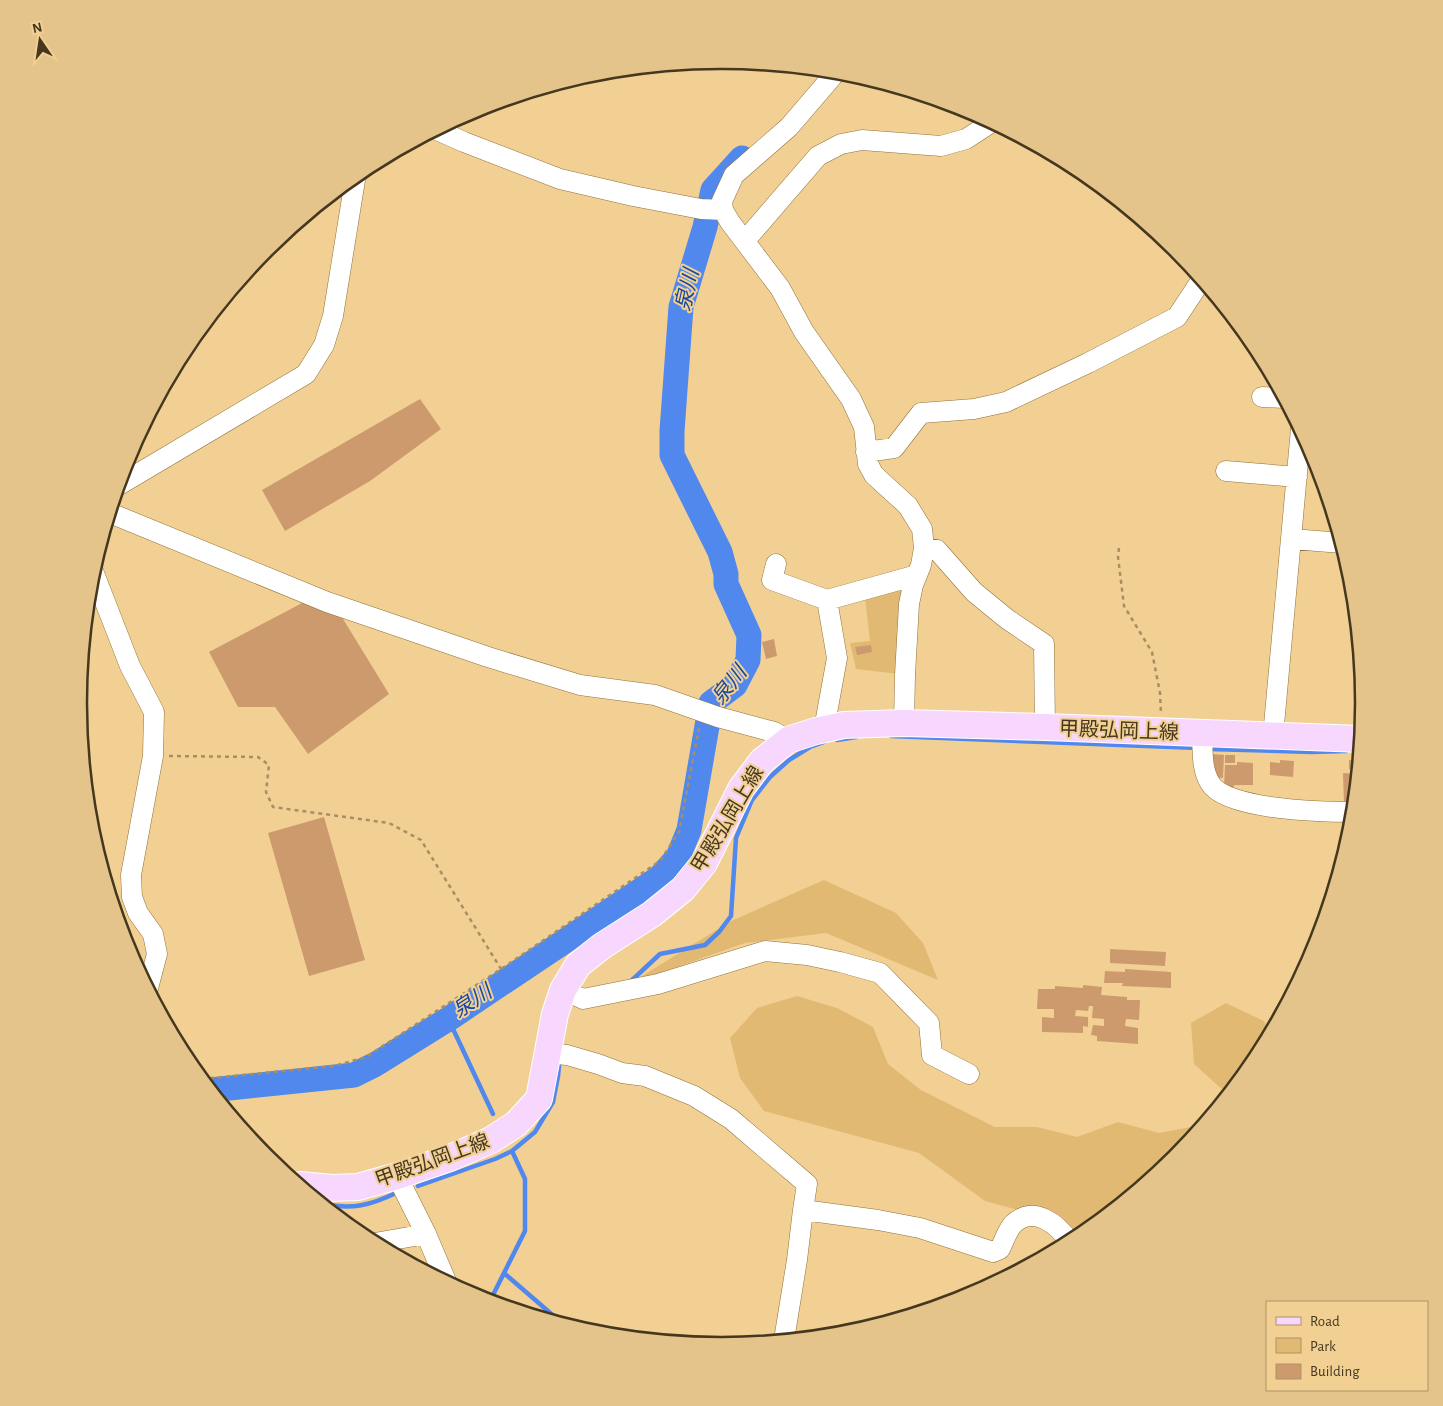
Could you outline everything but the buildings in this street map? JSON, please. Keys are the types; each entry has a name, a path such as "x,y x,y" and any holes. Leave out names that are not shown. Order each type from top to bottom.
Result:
{"main road":[{"name":"甲殿弘岡上線","path":"310,1186 332,1188 358,1187 397,1176 450,1158 483,1143 516,1124 539,1099 558,1054 555,1014 573,995 578,965 602,946 652,914 683,889 704,862 741,789 762,761 788,740 844,725 904,723 1162,732 1202,741 1273,736 1354,740"}],"street":[{"path":"713,210 722,201 734,175 789,127 831,79"},
{"path":"744,240 750,236 818,156 841,144 862,140 941,146 966,139 985,126"},
{"path":"443,133 560,179 633,196 713,210 744,240 780,288 804,332 851,399 864,427 868,464 874,475 908,506 922,529 924,548 909,604 904,723"},
{"path":"129,479 306,374 324,345 333,316 354,187"},
{"path":"866,452 894,448 921,413 974,409 1006,402 1088,363 1176,317 1198,285"},
{"path":"1262,397 1277,398"},
{"path":"1273,736 1300,444"},
{"path":"1226,472 1297,477"},
{"path":"116,515 327,602 444,640 488,657 580,685 655,695 710,714 774,732 788,740"},
{"path":"1292,539 1335,542"},
{"path":"924,548 937,550 974,592 1007,619 1044,644 1045,727"},
{"path":"776,564 772,580 827,600 917,576"},
{"path":"98,584 130,666 154,712 153,756 131,875 132,897 138,913 153,934 157,954 151,978"},
{"path":"824,729 837,658 827,600"},
{"path":"1202,741 1204,770 1210,785 1220,793 1260,806 1317,812 1346,812"},
{"path":"573,995 658,984 765,951 807,955 880,972 929,1023 932,1055 968,1074"},
{"path":"558,1054 598,1064 622,1073 644,1076 694,1096 731,1119 807,1184 785,1334"},
{"path":"397,1176 426,1234 442,1273"},
{"path":"803,1210 878,1220 920,1228 993,1252 1000,1249 1014,1223 1028,1217 1052,1222 1065,1236"},
{"path":"386,1241 426,1234"}],"path":[{"path":"1119,548 1118,557 1124,606 1152,652 1160,693 1162,732"},
{"path":"210,1078 334,1066 366,1057 501,969 660,861 679,832 710,714"},
{"path":"153,756 258,757 269,765 266,792 273,807 389,823 421,840 501,969"}],"green space":[{"path":"905,589 899,674 856,669 850,643 870,641 865,598"},
{"path":"824,880 896,913 923,943 938,980 826,933 745,943 629,984 731,921"},
{"path":"797,996 837,1008 873,1027 888,1064 921,1090 995,1127 1037,1127 1077,1137 1118,1122 1159,1133 1193,1127 1140,1180 1108,1206 1072,1232 1062,1222 985,1201 919,1153 764,1111 740,1078 730,1038 757,1008"},
{"path":"1226,1003 1264,1021 1267,1027 1224,1091 1194,1064 1191,1023"}],"waterway":[{"name":"泉川","path":"218,1089 354,1075 376,1064 450,1018 659,878 678,857 689,830 711,703 735,685 748,660 749,635 726,584 726,574 720,552 672,455 681,307 705,227 713,190 742,158"},
{"path":"891,736 1198,748"},
{"path":"837,740 856,737"},
{"path":"630,982 660,954 705,945 719,932 731,916 736,838 752,800 770,777 789,760 810,747 824,742"},
{"path":"1209,749 1311,752 1346,751"},
{"path":"450,1018 454,1031 493,1114"},
{"path":"418,1186 495,1159 512,1151 535,1132 553,1102 560,1058"},
{"path":"493,1294 525,1231 525,1179 512,1151"},
{"path":"335,1206 361,1205 378,1201 396,1193"},
{"path":"504,1273 552,1314"}]}
